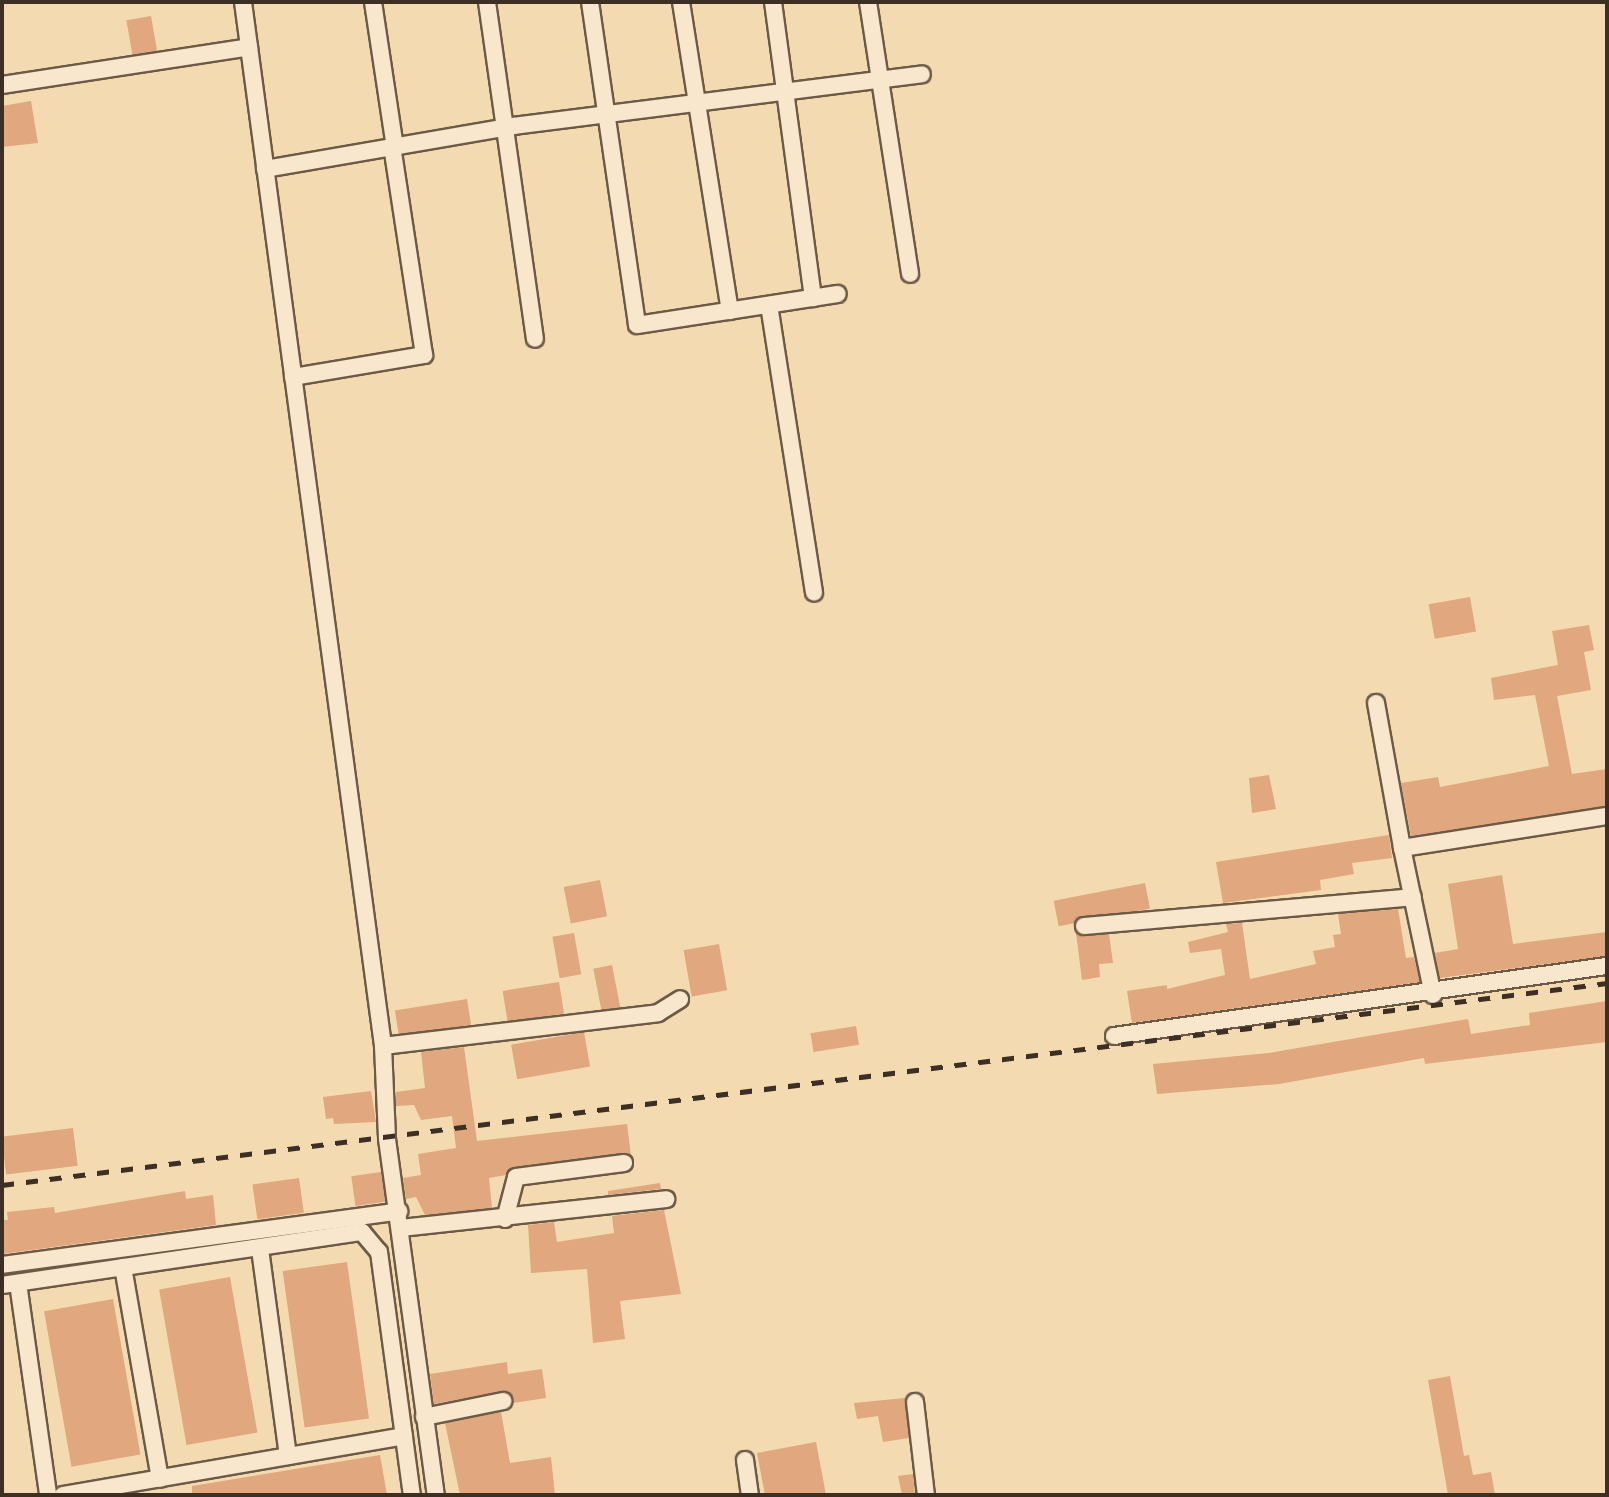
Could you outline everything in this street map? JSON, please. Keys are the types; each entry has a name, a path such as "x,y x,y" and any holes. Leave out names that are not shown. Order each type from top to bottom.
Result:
{"street":[{"path":"243,2 383,1046 387,1139 436,1495"},
{"path":"293,377 424,355 373,2"},
{"path":"487,2 535,340"},
{"path":"590,2 637,325 838,294"},
{"path":"681,2 730,310"},
{"path":"773,2 813,298"},
{"path":"868,2 910,274"},
{"path":"2,85 249,47"},
{"path":"265,169 506,127 922,74"},
{"path":"769,305 814,592"},
{"path":"1376,703 1402,848 1433,995"},
{"path":"1402,848 1607,816"},
{"path":"1084,926 1413,897"},
{"path":"1114,1036 1433,995 1607,966"},
{"path":"383,1046 658,1013 680,999"},
{"path":"505,1219 516,1177 624,1163"},
{"path":"401,1228 505,1219 666,1199"},
{"path":"2,1265 399,1211"},
{"path":"47,1495 10,1284 260,1249 357,1231 375,1243 412,1495"},
{"path":"260,1249 288,1457"},
{"path":"123,1267 160,1479"},
{"path":"424,1417 503,1401"},
{"path":"915,1402 926,1495"},
{"path":"63,1495 404,1436"},
{"path":"745,1460 750,1495"}],"building":[{"path":"151,16 157,51 133,56 126,20"},
{"path":"31,101 38,143 2,147 2,106"},
{"path":"1470,597 1476,631 1435,639 1429,604"},
{"path":"1589,625 1594,650 1584,652 1591,690 1557,696 1572,774 1607,769 1607,806 1411,836 1401,783 1438,777 1440,787 1549,766 1535,695 1494,700 1491,678 1558,665 1552,631"},
{"path":"1269,775 1276,809 1252,813 1249,778"},
{"path":"1389,835 1392,858 1352,863 1354,874 1320,880 1321,890 1223,903 1216,862"},
{"path":"1502,875 1513,944 1607,932 1607,956 1440,978 1435,953 1458,949 1448,884"},
{"path":"600,880 607,916 571,923 564,887"},
{"path":"1145,883 1150,909 1059,926 1054,901"},
{"path":"1398,909 1406,958 1414,957 1420,982 1132,1023 1127,991 1167,985 1167,989 1225,975 1221,949 1190,953 1188,942 1228,932 1226,924 1242,923 1250,979 1316,964 1313,951 1335,947 1333,935 1341,934 1338,914"},
{"path":"574,933 581,974 560,978 552,937"},
{"path":"1076,933 1109,934 1113,963 1099,964 1100,977 1082,980"},
{"path":"719,944 727,990 692,997 684,950"},
{"path":"612,965 620,1007 602,1011 593,969"},
{"path":"559,982 564,1014 508,1023 503,991"},
{"path":"467,999 471,1025 399,1036 395,1010"},
{"path":"1607,1001 1607,1042 1425,1064 1424,1058 1279,1084 1157,1094 1153,1064 1269,1053 1468,1019 1471,1034 1530,1025 1529,1013"},
{"path":"856,1026 859,1045 814,1052 811,1033"},
{"path":"584,1032 590,1066 517,1079 511,1045"},
{"path":"464,1047 477,1141 627,1124 631,1156 514,1167 506,1175 489,1178 492,1208 425,1215 416,1197 406,1199 403,1178 421,1175 418,1154 456,1148 452,1116 421,1120 414,1105 396,1106 396,1092 425,1088 421,1052"},
{"path":"371,1091 376,1122 334,1124 333,1118 326,1119 323,1097"},
{"path":"73,1128 78,1166 6,1174 2,1137"},
{"path":"381,1172 385,1202 355,1206 351,1176"},
{"path":"299,1178 304,1213 257,1219 252,1185"},
{"path":"660,1183 661,1189 608,1195 608,1191"},
{"path":"185,1191 186,1199 213,1195 216,1225 2,1254 2,1220 8,1220 7,1212 54,1207 55,1213"},
{"path":"664,1210 681,1294 620,1301 625,1339 593,1343 587,1269 531,1273 528,1225 554,1222 557,1242 614,1233 612,1216"},
{"path":"347,1262 369,1418 305,1428 283,1271"},
{"path":"230,1277 257,1433 187,1445 159,1290"},
{"path":"113,1299 140,1455 71,1467 44,1311"},
{"path":"507,1362 508,1374 542,1369 546,1398 513,1403 510,1394 502,1391 434,1404 430,1374"},
{"path":"1450,1376 1464,1456 1469,1455 1473,1475 1491,1472 1495,1495 1448,1495 1428,1380"},
{"path":"905,1398 909,1438 883,1442 878,1416 857,1419 854,1403"},
{"path":"501,1412 510,1463 551,1457 555,1495 460,1495 445,1423"},
{"path":"816,1442 826,1495 765,1495 757,1453"},
{"path":"380,1455 387,1495 192,1495 192,1486"},
{"path":"913,1474 915,1495 902,1495 898,1476"}],"railway":[{"path":"2,1185 1607,983"}]}
